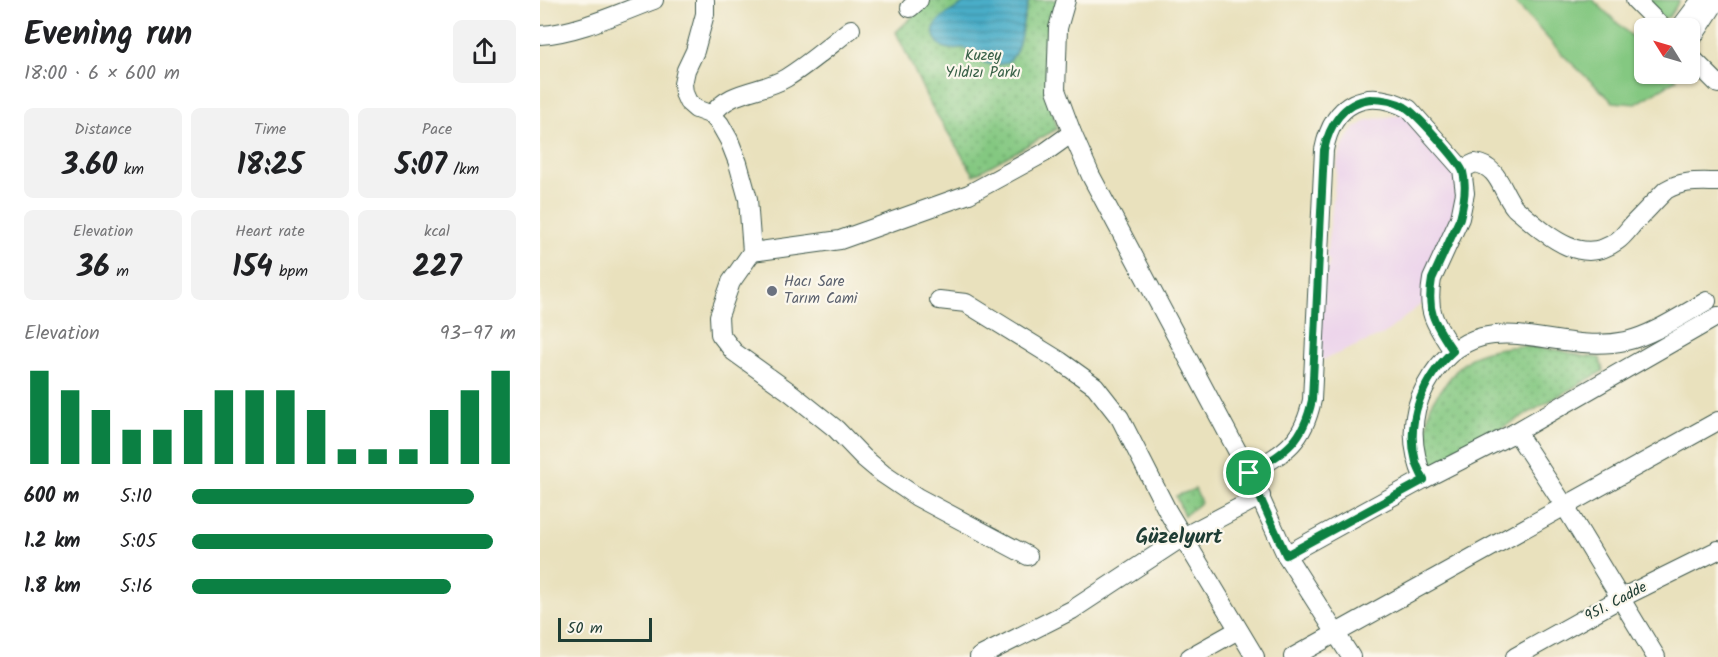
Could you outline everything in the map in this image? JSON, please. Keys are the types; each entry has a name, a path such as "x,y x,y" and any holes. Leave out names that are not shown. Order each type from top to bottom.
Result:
{"street":[{"path":"540,35 554,34 591,23 654,0"},
{"path":"705,0 705,14 695,51 686,70 684,93 688,102 696,109 712,115 720,124 738,163 748,199 752,252 731,282 718,316 720,334 734,352 836,429 883,474 917,496 1028,556"},
{"path":"1066,0 1058,28 1056,90 1091,176 1261,496 1286,555 1351,657"},
{"path":"1635,0 1653,18"},
{"path":"1689,18 1701,0"},
{"path":"1700,27 1718,0"},
{"path":"712,115 716,108 728,99 785,79 850,29"},
{"path":"1700,65 1718,84"},
{"path":"1249,473 1279,456 1292,445 1308,417 1312,400 1324,150 1326,139 1337,118 1359,100 1380,99 1409,109 1462,169 1465,193 1463,207 1432,279 1430,290 1431,308 1436,326 1453,351"},
{"path":"752,252 840,240 969,194 1044,153 1072,132"},
{"path":"1462,169 1475,163 1490,169 1496,175 1503,191 1515,208 1562,245 1584,251 1607,247 1618,241 1666,190 1693,182 1718,182"},
{"path":"939,300 966,303 1060,361 1095,386 1119,418 1168,512 1255,657"},
{"path":"1424,480 1416,462 1414,446 1413,429 1416,409 1422,391 1432,374 1442,361 1466,343 1482,336 1501,333 1594,344 1626,341 1642,337 1713,308"},
{"path":"1286,555 1516,432 1713,308"},
{"path":"1293,657 1718,420"},
{"path":"1516,432 1656,657"},
{"path":"979,657 1072,610 1183,537 1261,496"},
{"name":"951. Cadde","path":"1515,657 1621,598 1718,550"},
{"path":"1190,657 1238,630"}],"shaded area":[{"path":"1405,107 1422,126 1462,184 1425,301 1384,334 1318,362 1323,282 1330,261 1326,258 1338,159 1344,143 1355,128 1368,120 1399,115"}],"green space":[{"name":"Kuzey Yıldızı Parkı","path":"930,0 1060,0 1046,75 1057,129 974,175 929,102 896,32"},
{"path":"1513,0 1593,0 1634,39 1634,84 1669,84 1636,104 1613,102 1563,55"},
{"path":"1640,0 1680,0 1669,17 1661,18"},
{"path":"1524,346 1600,358 1603,371 1429,469 1427,431 1428,416 1433,400 1459,367 1468,360 1497,348"},
{"path":"1195,489 1201,502 1184,516 1176,496"}],"water":[{"path":"969,0 1029,0 1018,47 1015,54 1004,64 996,65 981,61 967,49 945,48 936,39 933,32 939,20"}],"place":[{"name":"Hacı Sare Tarım Cami","path":"772,291"}],"district":[{"name":"Güzelyurt","path":"1179,537"}],"route":[{"path":"1380,99 1400,104 1409,109 1462,169 1465,193 1460,218 1432,279 1430,290 1432,314 1436,326 1453,351 1432,374 1422,391 1416,409 1413,429 1414,446 1416,462 1424,480 1286,555 1249,473 1279,456 1292,445 1302,431 1312,400 1317,269 1326,139 1337,118 1359,100 1380,99"}]}
